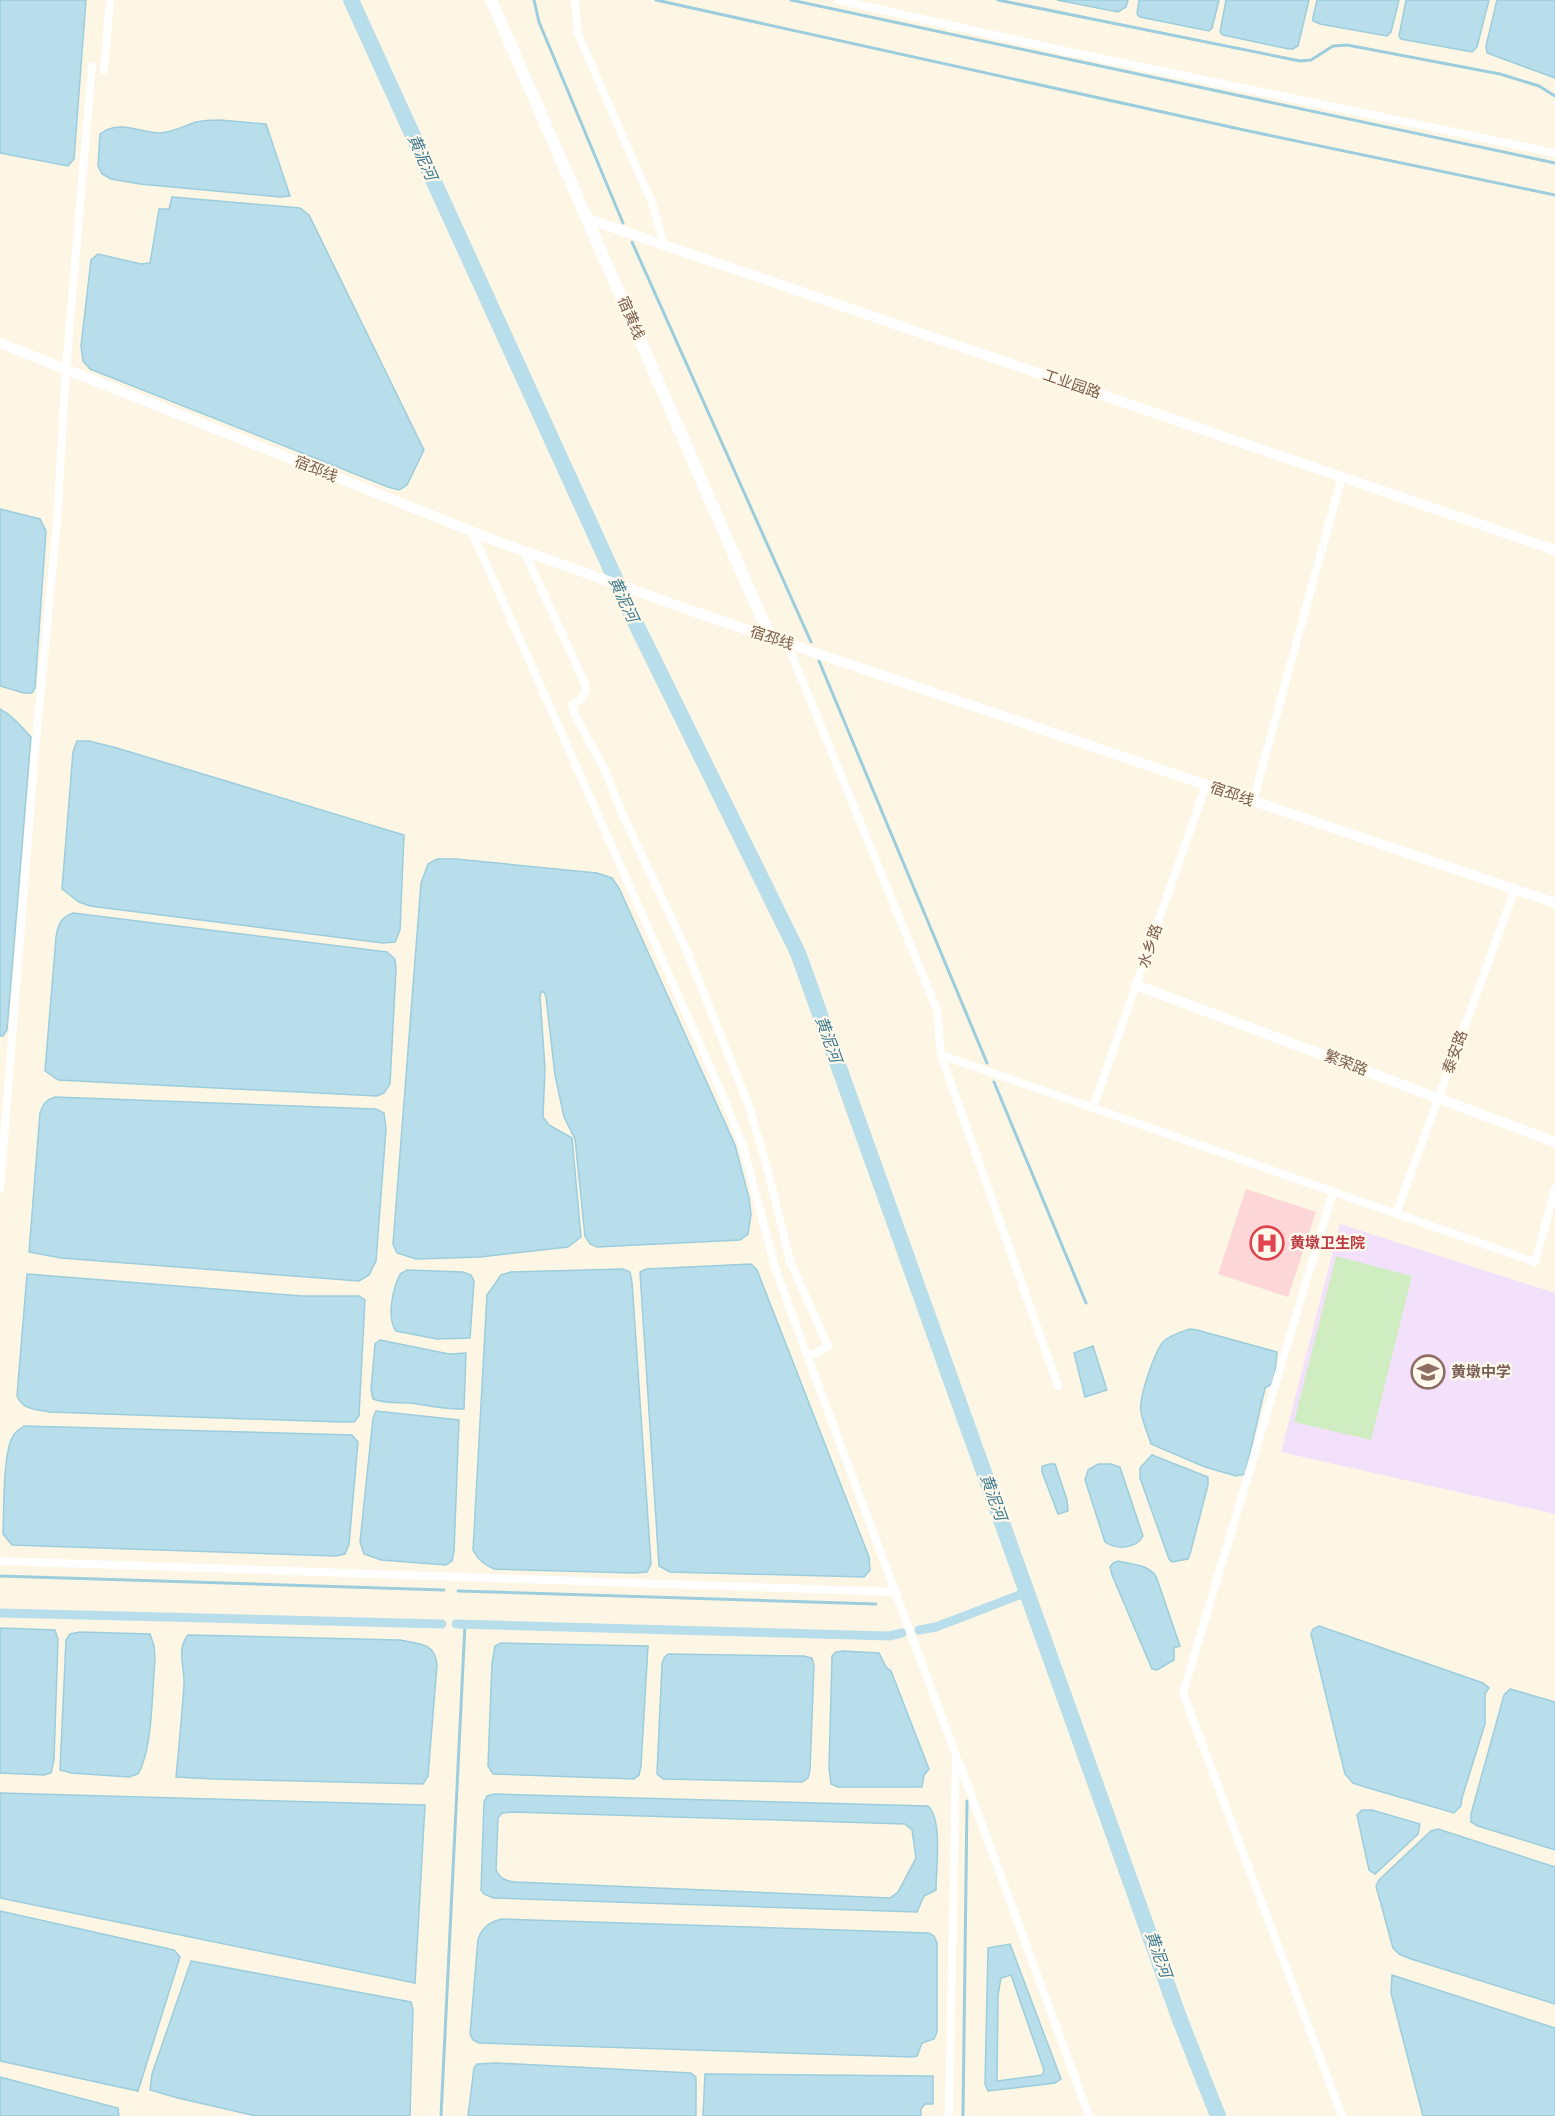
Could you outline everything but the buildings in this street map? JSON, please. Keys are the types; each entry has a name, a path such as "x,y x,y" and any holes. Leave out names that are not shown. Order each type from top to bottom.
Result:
{"main road":[{"name":"宿黄线","path":"490,0 770,636"}],"street":[{"path":"104,70 110,0"},
{"path":"574,0 578,34 652,203 664,245"},
{"path":"838,0 1070,52 1555,153"},
{"path":"0,1189 35,750 57,522 66,368 92,66"},
{"name":"工业园路","path":"588,219 1555,550"},
{"name":"宿邳线","path":"0,343 524,551 787,643 1555,903"},
{"path":"1254,801 1342,476"},
{"path":"472,532 743,1146 775,1267 1089,2116"},
{"path":"524,551 584,682 586,690 572,705 575,715 605,771 621,811 686,949 749,1106 790,1261 828,1346 808,1356"},
{"path":"787,643 937,1010 941,1055 1058,1386"},
{"name":"水乡路","path":"1093,1108 1206,785"},
{"name":"泰安路","path":"1396,1214 1515,889"},
{"name":"繁荣路","path":"1136,985 1555,1142"},
{"path":"941,1055 1535,1262 1555,1189"},
{"path":"1333,1192 1183,1693 1342,2116"},
{"path":"775,1267 790,1261"},
{"path":"0,1561 896,1592"},
{"path":"949,2116 956,1755"}],"shaded area":[{"name":"黄墩卫生院","path":"1246,1189 1316,1212 1288,1297 1218,1274"},
{"name":"黄墩中学","path":"1340,1224 1555,1293 1555,1514 1281,1452"}],"green space":[{"path":"1336,1256 1412,1276 1371,1440 1294,1422"}],"water":[{"path":"0,0 86,0 74,159 68,166 0,153"},
{"path":"1057,0 1128,0 1126,7 1118,12"},
{"path":"1139,0 1219,0 1212,28 1209,31 1140,17 1137,14"},
{"path":"1226,0 1309,0 1298,46 1289,49 1223,35 1220,32"},
{"path":"1317,0 1399,0 1391,32 1387,36 1313,21"},
{"path":"1406,0 1489,0 1477,47 1472,52 1401,39 1399,36"},
{"path":"1497,0 1555,0 1555,78 1487,53 1486,46"},
{"path":"220,120 266,124 290,196 140,184 111,179 102,174 98,166 100,134 108,130 122,127 160,133 199,121"},
{"path":"172,197 300,208 309,215 424,450 407,485 399,490 388,487 90,369 83,361 81,346 91,260 98,254 141,264 150,263 159,209 169,209"},
{"path":"0,509 40,519 46,531 35,688 32,693 0,686"},
{"path":"0,709 13,718 31,737 7,1030 3,1036 0,1036"},
{"path":"77,741 89,741 117,748 404,835 400,930 395,942 383,943 90,906 79,902 62,889 73,752"},
{"path":"437,859 597,873 612,878 619,888 735,1145 749,1198 751,1214 748,1234 740,1240 597,1247 590,1244 585,1236 575,1139 564,1117 555,1075 546,997 544,992 541,992 545,1069 543,1117 549,1125 572,1138 581,1237 568,1247 480,1257 416,1259 397,1253 393,1244 421,883 428,864"},
{"path":"73,913 387,952 395,959 396,969 390,1084 384,1093 377,1096 58,1080 45,1071 56,937 60,922"},
{"path":"55,1097 376,1109 384,1113 386,1129 376,1261 369,1275 359,1281 61,1258 29,1252 40,1113 45,1103"},
{"path":"751,1264 757,1270 869,1557 870,1570 864,1577 670,1572 659,1566 640,1272 646,1269"},
{"path":"623,1269 630,1272 632,1282 651,1564 647,1572 634,1573 494,1569 484,1564 473,1550 487,1295 501,1275 511,1272"},
{"path":"407,1270 463,1272 471,1275 474,1281 470,1338 437,1339 396,1331 391,1318 393,1295 400,1274"},
{"path":"27,1274 302,1296 359,1296 365,1300 359,1416 354,1422 339,1422 49,1412 30,1408 23,1404 17,1396"},
{"path":"1190,1329 1277,1352 1272,1384 1265,1388 1245,1474 1236,1476 1205,1467 1151,1444 1141,1412 1142,1397 1148,1375 1164,1341"},
{"path":"380,1340 449,1354 466,1353 464,1409 373,1399 371,1390 375,1344"},
{"path":"1093,1346 1107,1390 1085,1397 1074,1353"},
{"path":"376,1411 459,1420 454,1552 452,1561 446,1565 381,1560 364,1554 360,1542 373,1418"},
{"path":"24,1426 352,1435 358,1442 349,1544 345,1554 336,1556 12,1545 3,1534 5,1473 8,1449 13,1435"},
{"path":"1152,1455 1208,1477 1208,1485 1188,1559 1172,1562 1169,1559 1140,1478 1140,1468"},
{"path":"1055,1464 1067,1500 1068,1511 1058,1514 1042,1472 1042,1466"},
{"path":"1098,1464 1120,1467 1143,1536 1136,1544 1120,1547 1105,1542 1085,1480 1088,1470"},
{"path":"1118,1561 1146,1568 1157,1579 1180,1646 1174,1648 1174,1660 1157,1670 1152,1669 1112,1575 1110,1567"},
{"path":"1319,1626 1483,1683 1489,1688 1485,1694 1485,1724 1461,1806 1454,1813 1353,1783 1345,1774 1311,1634 1313,1629"},
{"path":"0,1628 55,1630 58,1639 54,1760 51,1773 44,1775 0,1773"},
{"path":"80,1632 150,1634 155,1659 151,1719 147,1750 138,1774 129,1777 71,1773 60,1770 66,1640 70,1634"},
{"path":"188,1635 400,1640 425,1645 436,1657 437,1665 428,1776 423,1784 176,1777 184,1684 182,1646"},
{"path":"501,1643 648,1646 639,1775 634,1779 493,1774 488,1766 492,1663 495,1646"},
{"path":"836,1652 879,1653 886,1667 891,1671 929,1769 924,1775 922,1787 838,1787 831,1784 829,1768 832,1656"},
{"path":"668,1654 812,1658 814,1665 808,1778 802,1782 663,1779 657,1774 662,1664"},
{"path":"1510,1689 1555,1702 1555,1850 1471,1822 1471,1814 1504,1695"},
{"path":"0,1793 425,1805 415,1983 0,1898"},
{"path":"494,1794 928,1806 936,1822 936,1890 924,1896 917,1912 493,1898 481,1890 484,1802 487,1796","holes":["502,1813 905,1824 912,1830 916,1858 898,1892 890,1898 516,1882 504,1879 496,1870 498,1818"]},
{"path":"1362,1810 1372,1810 1420,1824 1418,1834 1375,1874 1369,1870 1357,1815"},
{"path":"1438,1829 1555,1867 1555,2004 1411,1959 1399,1954 1393,1948 1376,1886 1379,1880 1431,1831"},
{"path":"0,1911 174,1950 180,1957 138,2091 0,2061"},
{"path":"502,1919 929,1933 934,1936 937,1943 937,2032 934,2039 922,2043 917,2056 912,2057 479,2043 473,2040 470,2034 478,1939 487,1925"},
{"path":"1010,1944 1061,2079 1055,2083 988,2091 985,2084 988,1948","holes":["1011,1975 1044,2070 1042,2075 997,2081 998,1995 1001,1978"]},
{"path":"191,1961 411,2002 413,2009 410,2116 256,2116 150,2090 152,2074"},
{"path":"1392,1975 1555,2028 1555,2116 1423,2116 1391,1993"},
{"path":"477,2064 691,2073 696,2077 696,2116 468,2116 474,2068"},
{"path":"705,2074 933,2076 933,2104 925,2104 921,2109 921,2116 703,2116"},
{"path":"0,2077 118,2108 119,2116 0,2116"}],"waterway":[{"name":"黄泥河","path":"351,0 635,622 798,953 1180,2020 1218,2116"},
{"path":"534,0 539,22 623,223"},
{"path":"656,0 1244,130 1555,195"},
{"path":"791,0 1555,163"},
{"path":"998,0 1300,61 1311,60 1333,46 1347,45 1500,74 1539,86 1555,96"},
{"path":"632,242 811,642"},
{"path":"819,661 987,1063"},
{"path":"994,1082 1086,1303"},
{"path":"0,1576 444,1590"},
{"path":"458,1591 876,1604"},
{"path":"919,1630 936,1627 1027,1592"},
{"path":"0,1613 442,1624"},
{"path":"456,1624 889,1636 902,1633"},
{"path":"441,2116 465,1624"},
{"path":"963,2116 967,1801"}],"place":[{"name":"黄墩卫生院","path":"1267,1243"},
{"name":"黄墩中学","path":"1428,1372"}]}
